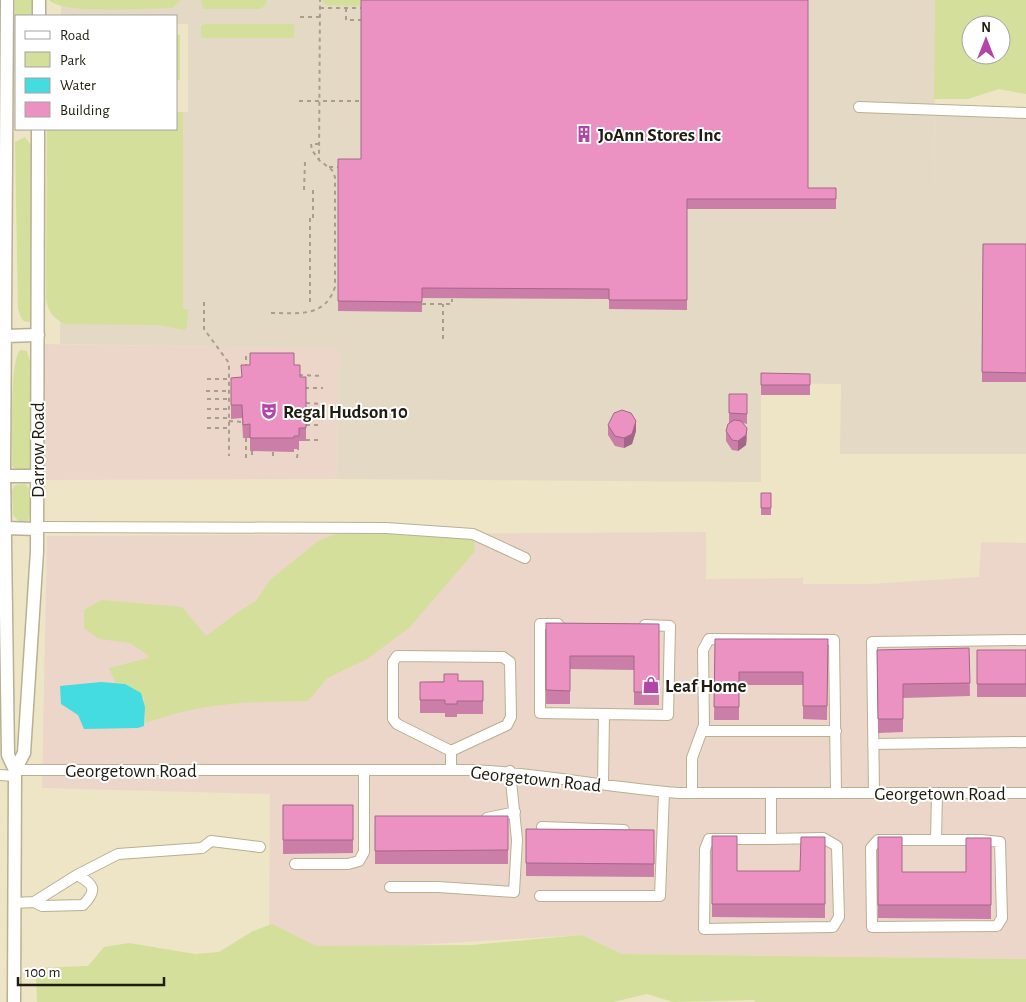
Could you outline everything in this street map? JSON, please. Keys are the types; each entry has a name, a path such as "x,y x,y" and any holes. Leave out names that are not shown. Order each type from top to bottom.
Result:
{"main road":[{"name":"Darrow Road","path":"7,0 11,126 3,472 8,755 15,773 14,1002"},
{"path":"39,0 39,15"},
{"name":"Darrow Road","path":"15,773 24,753 35,607 37,528 38,130"},
{"path":"5,336 38,335"},
{"path":"3,472 37,476"},
{"path":"5,528 37,528"}],"street":[{"path":"859,107 1026,113"},
{"path":"37,528 386,528 472,534 525,558"},
{"path":"570,624 540,624 540,713 668,715 670,626 630,625"},
{"path":"692,793 692,758 704,725 703,650 709,639 736,638 834,640 836,793"},
{"path":"874,793 872,642 1026,640"},
{"path":"397,656 504,657 510,662 511,716 507,725 451,751 397,724 393,719 393,662 397,656"},
{"path":"602,784 604,714"},
{"path":"702,732 836,731"},
{"path":"873,744 1026,742"},
{"path":"451,751 451,770"},
{"path":"295,864 348,864 359,861 364,852 364,770"},
{"name":"Georgetown Road","path":"0,775 15,773 364,770 510,771 664,792 1026,793"},
{"path":"390,887 438,887 514,892 517,840 510,771"},
{"path":"540,896 660,896 658,832 664,792"},
{"path":"770,839 771,793"},
{"path":"936,840 937,793"},
{"path":"479,820 515,812"},
{"path":"542,827 635,831"},
{"path":"823,838 837,846 839,917 833,927 704,929 705,849 709,839 770,839 823,838"},
{"path":"878,840 936,840 1000,842 1002,918 997,926 872,927 871,848 878,840"},
{"path":"14,903 34,902 77,875 118,854 202,848 211,841 260,847"},
{"path":"34,902 42,906 83,905 91,897 93,889 90,882 77,875"}],"path":[{"path":"319,160 320,0"},
{"path":"320,8 361,8"},
{"path":"346,8 346,20 361,20"},
{"path":"300,17 320,17"},
{"path":"299,101 361,101"},
{"path":"271,313 310,313 318,311 326,305 336,287 335,177 329,167 319,160 312,150 311,144 319,144"},
{"path":"304,190 305,162"},
{"path":"329,167 345,167"},
{"path":"310,302 313,190"},
{"path":"422,304 452,304 452,298"},
{"path":"204,302 204,329 229,363 229,456"},
{"path":"443,304 443,339"},
{"path":"246,356 246,371"},
{"path":"294,375 323,376"},
{"path":"207,379 229,379"},
{"path":"229,385 237,385"},
{"path":"300,388 322,388"},
{"path":"206,391 229,390"},
{"path":"207,399 229,399"},
{"path":"306,403 322,404"},
{"path":"207,409 229,409"},
{"path":"207,418 242,422"},
{"path":"306,426 322,426"},
{"path":"207,428 229,428"},
{"path":"246,438 246,458"},
{"path":"306,440 322,440"},
{"path":"297,458 298,449"},
{"path":"252,452 252,458"},
{"path":"273,452 273,458"}],"shaded area":[{"path":"61,0 935,0 934,230 935,109 1026,113 1026,454 840,454 841,384 761,383 761,482 337,479 339,349 60,344 61,130 178,130 178,113 188,112 188,24 178,24 178,15 61,15"},
{"path":"43,344 339,349 337,479 45,480"},
{"path":"706,532 706,579 803,578 803,584 869,584 979,577 981,542 1026,543 1026,959 622,954 582,935 269,954 270,794 42,788 47,536"}],"green space":[{"path":"15,0 33,0 33,15 15,15"},
{"path":"49,0 181,0 172,8 107,10 71,8 58,5"},
{"path":"201,0 267,0 265,6 259,9 203,9"},
{"path":"322,0 361,0 361,6 326,5"},
{"path":"935,0 1026,0 1026,94 999,89 968,99 934,99"},
{"path":"205,24 290,24 294,25 294,38 204,38 201,37 201,26"},
{"path":"178,35 180,35 180,80 178,80"},
{"path":"178,112 183,112 183,309 188,309 185,330 158,325 65,324 50,311 46,299 47,130 178,130"},
{"path":"25,137 33,148 30,322 23,320 18,309 15,142"},
{"path":"20,350 27,351 32,368 32,467 29,470 20,471 12,466 12,405 14,371"},
{"path":"25,484 30,489 30,515 28,521 20,523 13,515 12,490 15,485"},
{"path":"336,534 473,534 475,551 410,627 367,659 327,678 308,701 226,704 188,711 146,723 144,698 125,684 115,682 109,668 148,658 148,655 130,643 99,639 84,628 84,610 102,600 182,607 206,636 256,601 270,580 318,541"},
{"path":"272,924 316,946 472,945 582,935 622,954 1026,959 1026,1002 755,1002 754,1000 673,1002 647,994 613,1002 37,1002 36,968 88,966 104,947 129,943 195,954 219,952 253,931"}],"water":[{"path":"101,682 125,684 141,693 145,707 144,726 138,728 84,729 78,715 61,704 60,686"}],"building":[{"name":"JoAnn Stores Inc","path":"361,0 808,0 808,188 836,188 836,199 687,199 687,300 609,300 609,289 422,288 422,302 338,301 338,159 361,159"},
{"path":"983,244 1026,244 1026,373 982,372"},
{"name":"Regal Hudson 10","path":"250,353 294,353 294,365 300,365 300,377 306,377 306,428 299,428 299,436 294,436 294,438 250,438 250,424 243,425 242,405 231,405 231,378 242,377 241,365 250,365"},
{"path":"761,373 810,374 810,385 761,385"},
{"path":"729,394 747,394 747,414 729,413"},
{"path":"622,410 631,413 636,421 632,434 624,438 615,436 608,425 614,413"},
{"path":"734,420 741,421 747,428 746,435 738,441 732,440 726,431 728,424"},
{"path":"761,493 771,493 771,508 761,508"},
{"path":"546,623 659,624 659,692 634,692 634,656 570,656 570,691 546,690"},
{"path":"715,639 828,639 827,706 803,706 803,672 739,672 739,707 714,707"},
{"path":"969,648 970,683 903,684 903,719 878,719 877,650"},
{"path":"977,650 1026,650 1026,684 977,684"},
{"path":"444,674 458,674 458,681 483,681 483,701 457,701 457,704 445,704 445,700 420,700 420,682 444,682"},
{"path":"283,805 353,805 353,840 283,840"},
{"path":"375,816 508,816 508,850 375,851"},
{"path":"526,829 654,830 654,864 526,863"},
{"path":"712,836 737,836 737,871 800,871 801,837 825,837 825,904 712,904"},
{"path":"878,837 902,837 902,872 966,872 966,838 991,838 991,905 878,905"}],"place":[{"name":"JoAnn Stores Inc","path":"584,134"},
{"name":"Regal Hudson 10","path":"269,411"},
{"name":"Leaf Home","path":"651,685"}]}
